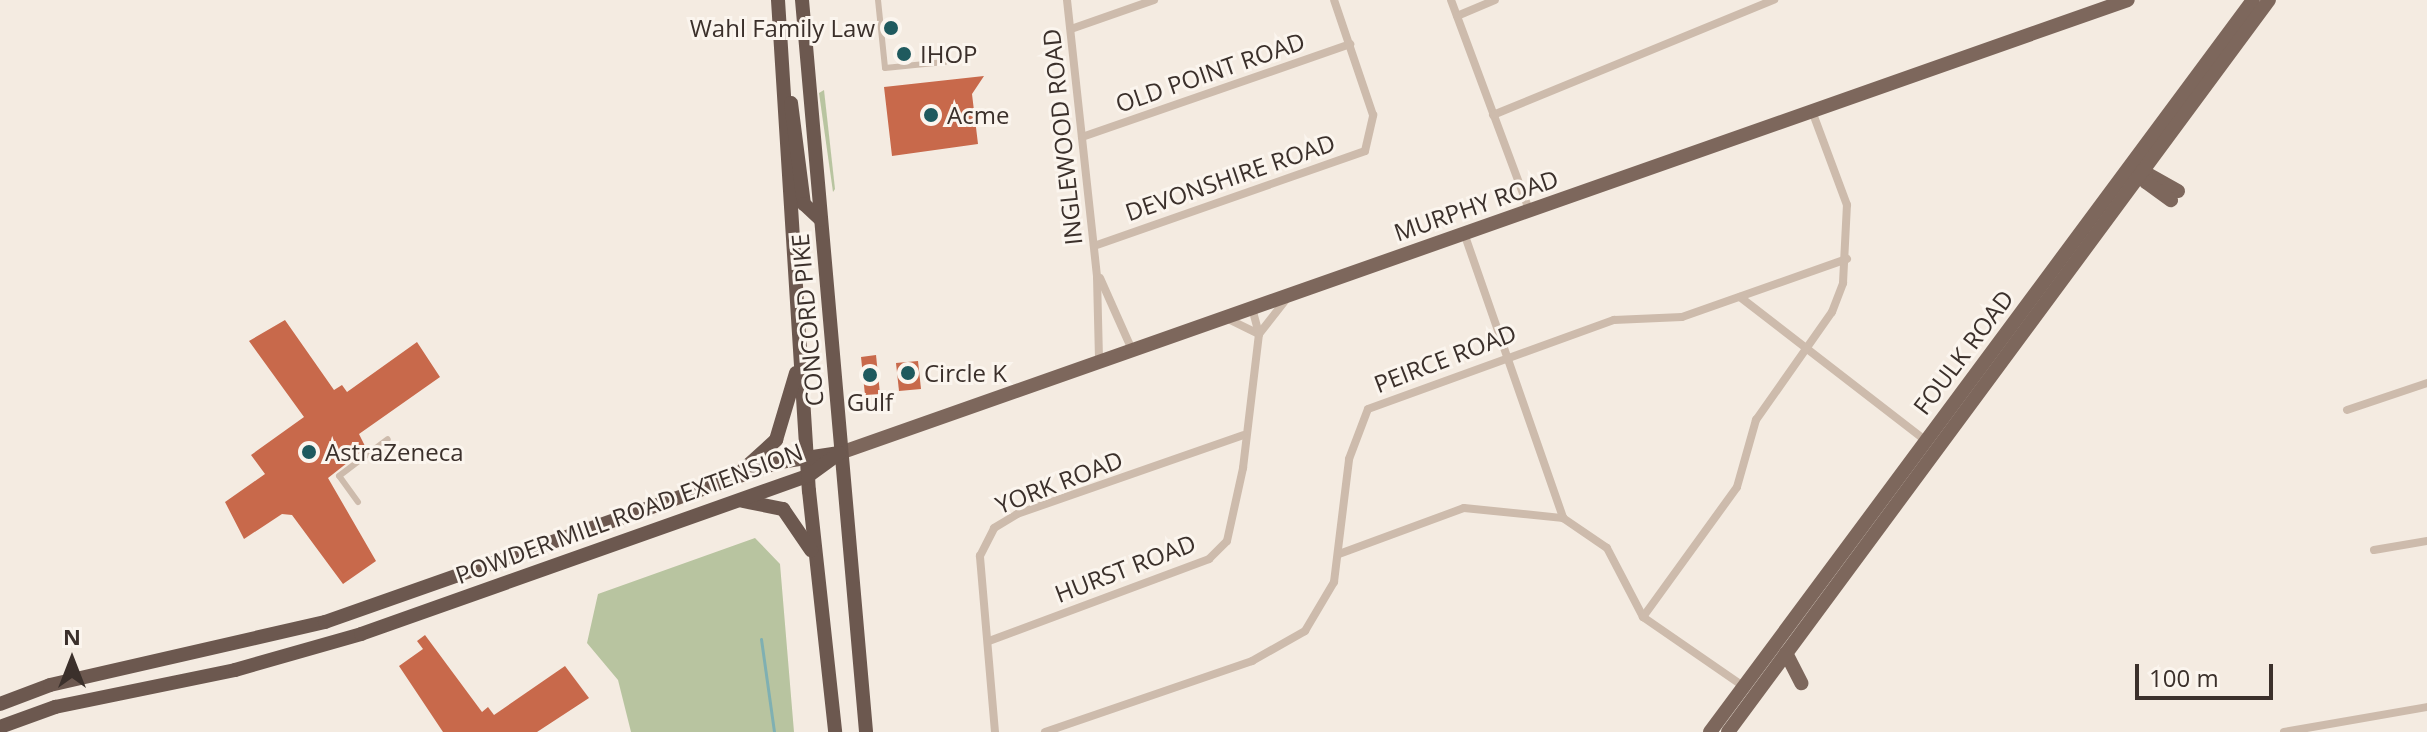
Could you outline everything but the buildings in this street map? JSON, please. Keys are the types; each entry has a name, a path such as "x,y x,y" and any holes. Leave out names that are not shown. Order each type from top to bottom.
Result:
{"highway":[{"name":"CONCORD PIKE","path":"778,0 814,555 835,732"},
{"name":"CONCORD PIKE","path":"802,0 866,732"},
{"path":"781,48 804,204 821,220"},
{"path":"733,479 776,440 800,357"},
{"name":"POWDER MILL ROAD EXTENSION","path":"0,704 50,685 325,622 733,479 807,456 840,453"},
{"name":"POWDER MILL ROAD EXTENSION","path":"0,727 55,707 235,670 361,634 808,476 840,453"},
{"path":"739,500 783,509 814,555"},
{"path":"0,696 50,685"}],"main road":[{"name":"MURPHY ROAD","path":"840,453 2125,0"},
{"name":"FOULK ROAD","path":"1710,732 1786,653 2140,170 2253,0"},
{"name":"FOULK ROAD","path":"1728,732 1751,689 1925,440 2227,62 2269,0"},
{"path":"2140,170 2174,195"},
{"path":"1786,653 1801,683"}],"street":[{"path":"878,0 885,68 945,62"},
{"name":"INGLEWOOD ROAD","path":"1067,0 1097,270 1099,361"},
{"path":"1071,29 1154,0"},
{"name":"DEVONSHIRE ROAD","path":"1094,246 1365,151 1373,115 1334,0"},
{"path":"1451,0 1529,210"},
{"path":"1457,16 1495,0"},
{"path":"1493,115 1774,0"},
{"name":"OLD POINT ROAD","path":"1082,137 1350,44"},
{"path":"1643,617 1737,487 1756,420 1832,312 1847,259 1847,205 1812,111"},
{"path":"1464,233 1563,518"},
{"name":"PEIRCE ROAD","path":"1045,732 1281,648 1322,610 1339,554 1349,459 1368,409 1508,354 1614,320 1682,317 1847,259"},
{"name":"INGLEWOOD ROAD","path":"1097,270 1132,350"},
{"path":"1223,317 1259,334 1291,293"},
{"path":"1740,297 1805,352 1925,440"},
{"name":"HURST ROAD","path":"989,641 1209,559 1234,523 1259,334 1252,307"},
{"path":"2347,410 2427,383"},
{"name":"YORK ROAD","path":"995,732 980,556 1003,520 1244,435"},
{"path":"358,502 339,476 388,439"},
{"path":"1339,554 1464,508 1563,518 1607,548 1643,617 1751,689"},
{"path":"2374,550 2427,541"},
{"path":"2284,732 2427,707"}],"green space":[{"path":"824,90 835,189 833,192 819,93"},
{"path":"755,538 780,564 794,732 631,732 618,680 587,643 598,594"}],"waterway":[{"path":"761,639 774,732"}],"place":[{"name":"Wahl Family Law","path":"891,28"},
{"name":"IHOP","path":"904,54"},
{"name":"Acme","path":"931,115"},
{"name":"Circle K","path":"908,373"},
{"name":"Gulf","path":"870,375"},
{"name":"AstraZeneca","path":"309,452"}]}
